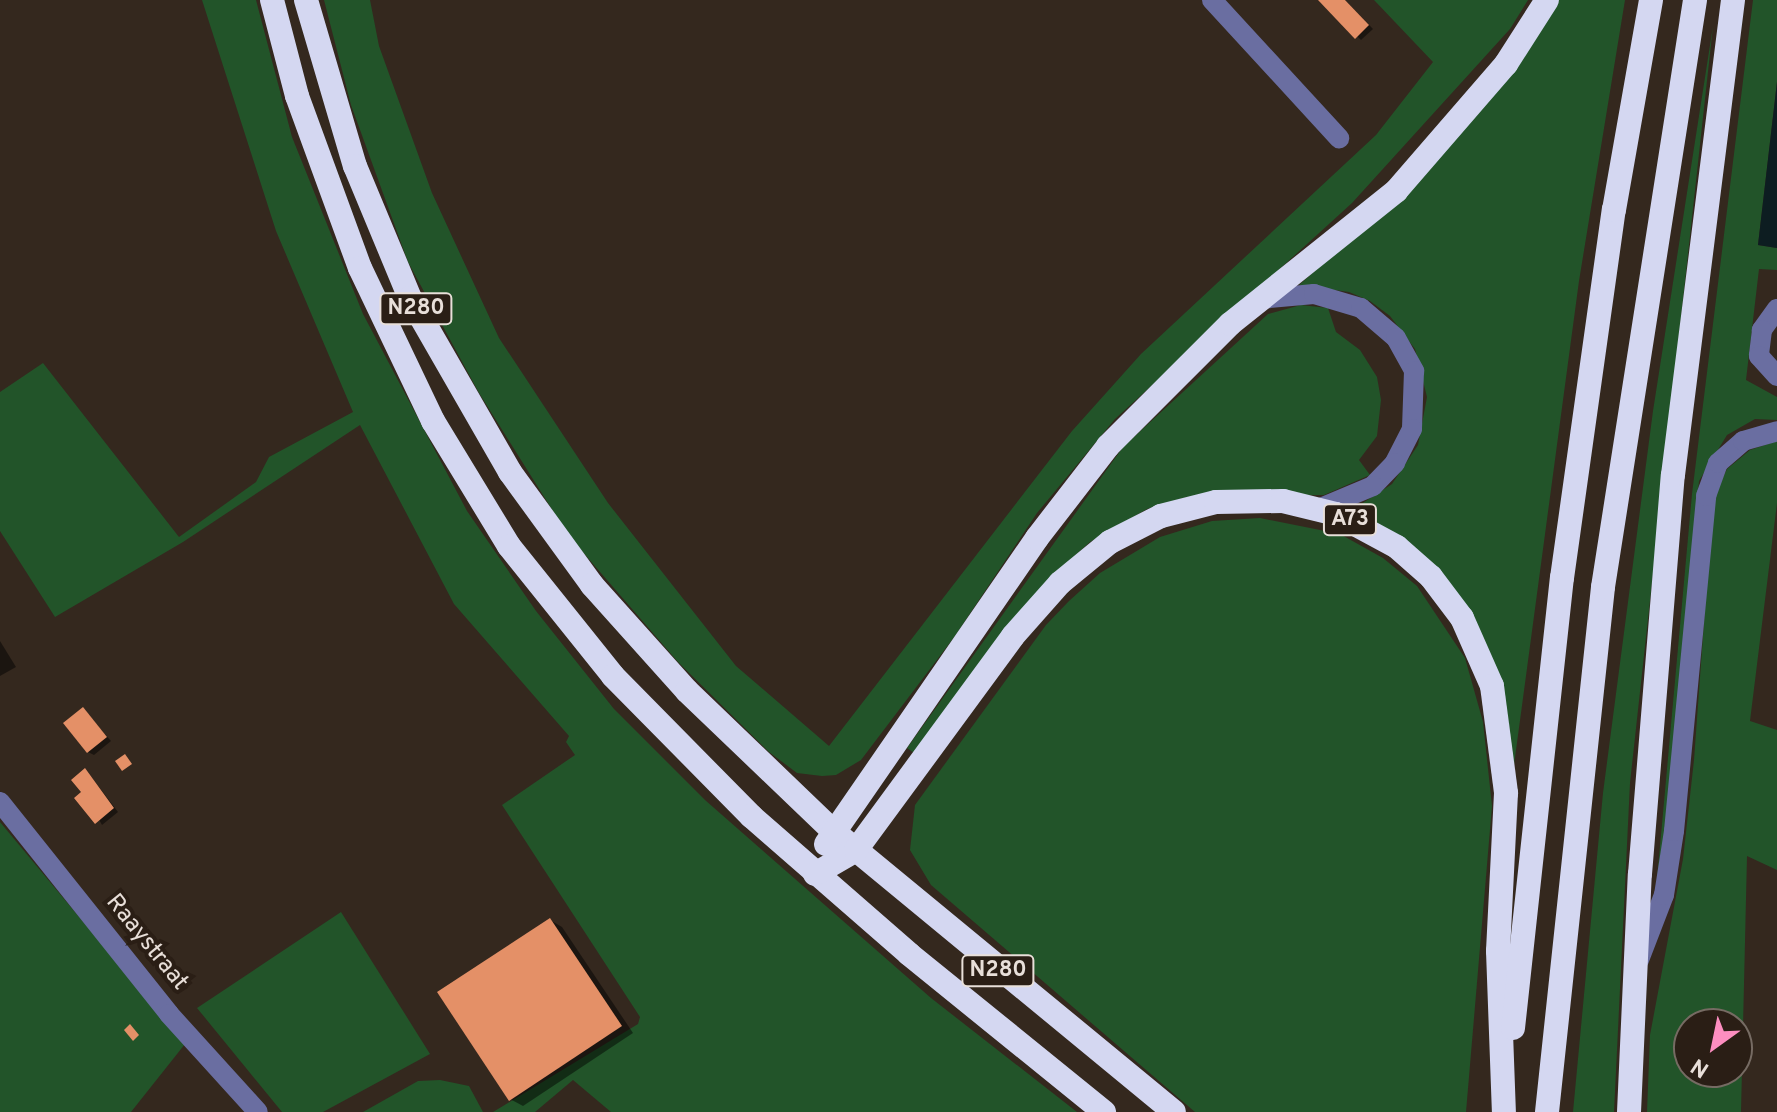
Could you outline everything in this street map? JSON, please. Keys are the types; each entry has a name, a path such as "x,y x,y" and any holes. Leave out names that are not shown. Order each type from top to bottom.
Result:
{"highway":[{"name":"N280","path":"272,0 297,96 360,268 402,362 471,487 509,546 613,676 679,746 815,874 1104,1112"},
{"name":"N280","path":"306,0 338,114 388,248 436,349 510,472 592,585 650,651 832,830 1174,1112"},
{"path":"815,874 832,830 1079,481 1135,416 1260,299 1396,191 1506,64 1547,0"},
{"name":"A73","path":"1504,1112 1562,578 1614,210 1651,0"},
{"path":"1547,1112 1603,587 1695,0"},
{"path":"1629,1112 1635,970 1673,475 1733,0"},
{"name":"A73","path":"815,874 856,850 1013,636 1060,583 1100,550 1148,522 1203,504 1268,499 1318,509 1374,532 1431,577 1462,618 1492,686 1506,793 1498,951 1504,1112"}],"street":[{"path":"1212,0 1339,138"},
{"path":"1260,299 1314,294 1361,308 1396,338 1414,371 1414,418 1395,463 1373,486 1318,509"},
{"path":"1777,309 1762,330 1759,356 1777,376"},
{"path":"1635,970 1664,895 1706,496 1718,463 1743,441 1777,431"},
{"name":"Raaystraat","path":"0,802 169,1014 258,1112"}],"green space":[{"path":"202,0 256,0 292,137 363,314 467,511 536,611 614,709 705,800 931,998 1077,1112 611,1112 573,1080 535,1112 493,1112 638,1024 640,1017 502,805 575,755 566,742 569,736 454,604 360,425 183,542 55,617 0,531 0,392 43,363 179,537 256,482 269,457 353,412 276,231"},
{"path":"324,0 370,0 379,46 432,193 499,338 608,503 736,666 829,746 1072,431 1141,354 1376,135 1433,62 1374,0 1528,0 1510,29 1352,203 1115,419 1037,513 955,636 861,760 836,775 822,776 797,773 769,752 678,662 568,535 479,393 408,262 351,105"},
{"path":"1554,0 1625,0 1579,281 1512,780 1491,658 1352,510 1392,484 1418,445 1427,397 1415,349 1390,316 1370,301 1349,292 1299,285 1416,181"},
{"path":"1753,0 1777,0 1777,82 1758,245 1777,248 1777,270 1759,269 1746,380 1777,397 1777,420 1755,419 1727,435 1699,481 1666,857 1656,890 1692,494"},
{"path":"1713,26 1630,783 1614,1112 1573,1112 1603,793 1653,411"},
{"path":"1301,305 1328,308 1336,332 1360,350 1377,377 1381,400 1377,436 1359,460 1370,475 1324,495 1187,497 1147,509 1090,542 1060,569 917,755 907,748 1123,447 1268,314"},
{"path":"1777,441 1777,503 1750,721 1777,730 1777,870 1747,856 1743,1008 1673,1008 1673,1088 1742,1088 1741,1112 1647,1112 1650,1035 1683,859 1694,760 1713,498 1727,469 1750,450"},
{"path":"1260,518 1340,534 1383,558 1417,586 1465,658 1483,722 1492,806 1466,1112 1195,1112 931,885 910,850 915,805 1046,625 1069,601 1100,573 1160,537 1212,521"},
{"path":"0,822 185,1044 131,1112 0,1112"},
{"path":"341,912 430,1054 323,1112 282,1112 197,1008"},
{"path":"440,1080 469,1086 483,1112 363,1112 418,1081"}],"shaded area":[{"path":"1777,82 1777,248 1758,245"}],"building":[{"path":"1318,0 1345,0 1369,25 1355,39"},
{"path":"83,707 107,737 87,753 63,723"},
{"path":"125,754 132,764 122,771 115,761"},
{"path":"85,768 114,808 95,824 74,798 81,792 71,780"},
{"path":"550,918 622,1026 509,1101 437,992"},
{"path":"130,1024 139,1035 133,1041 124,1030"}]}
